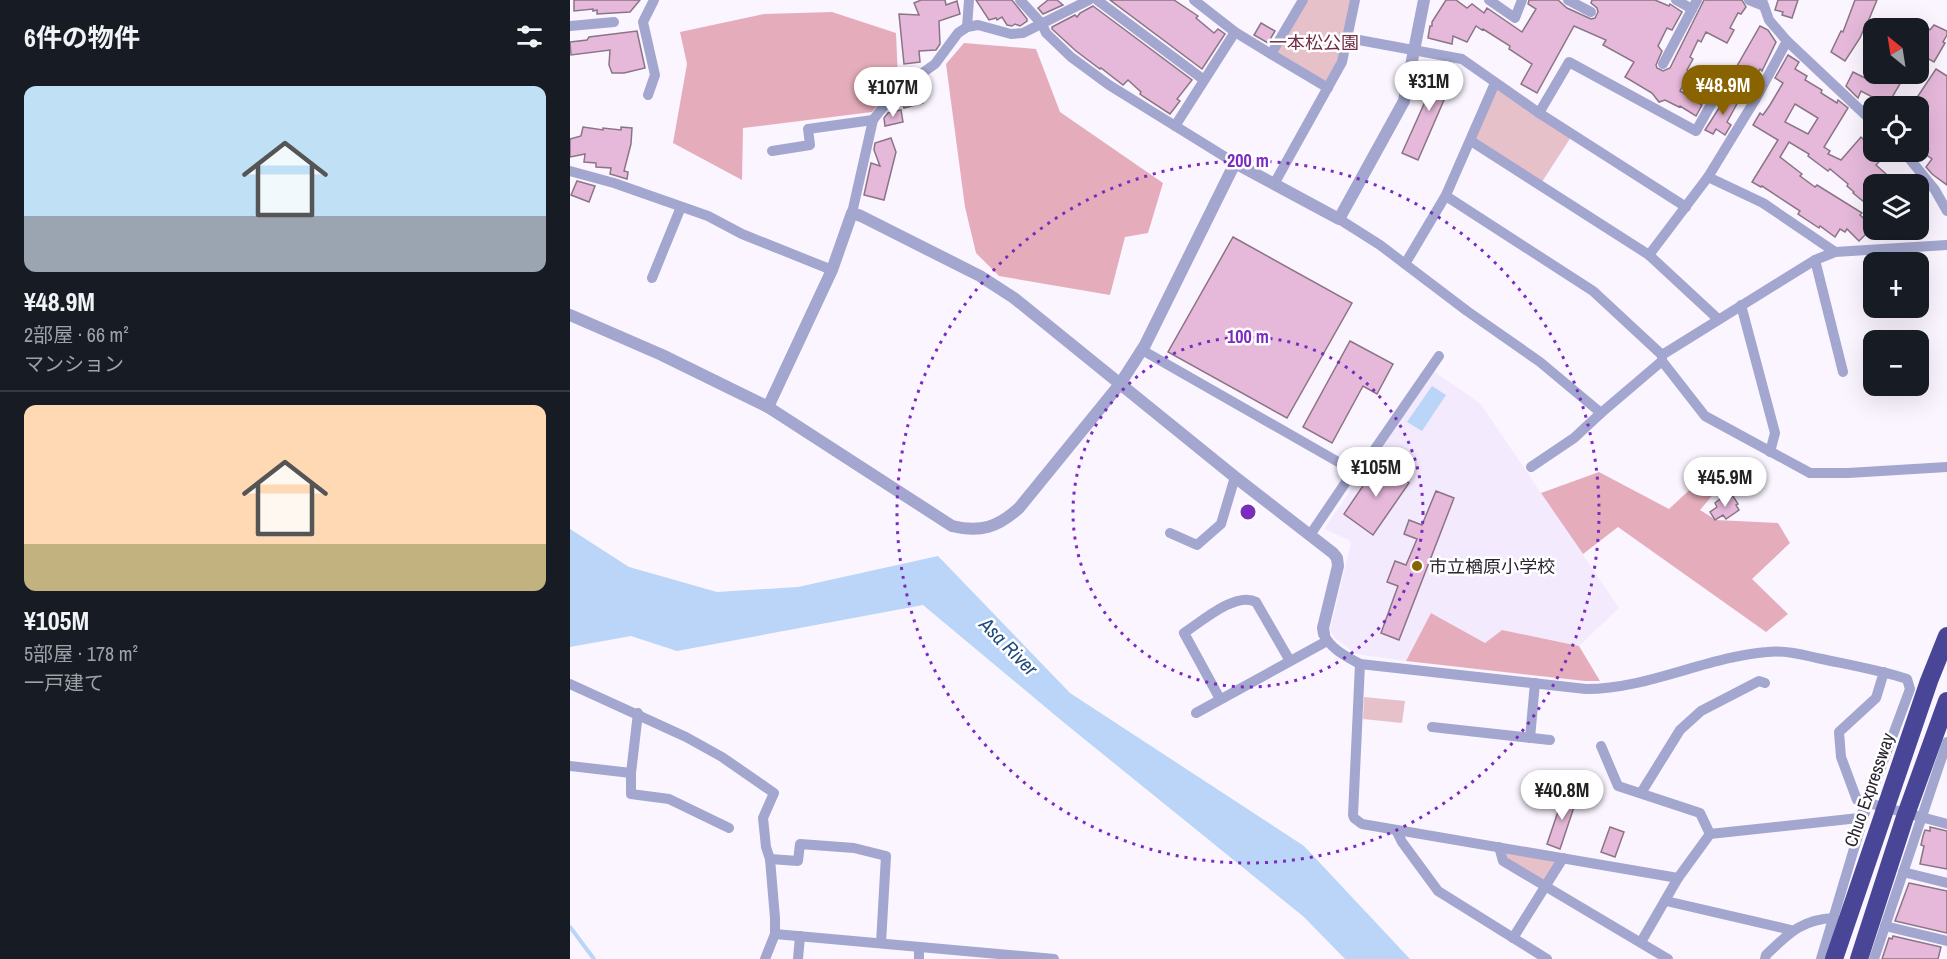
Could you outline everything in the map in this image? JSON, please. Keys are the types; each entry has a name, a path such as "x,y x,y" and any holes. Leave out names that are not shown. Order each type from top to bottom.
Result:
{"highway":[{"name":"Chuo Expressway","path":"1834,959 1925,692 1947,636"},
{"path":"1859,959 1904,820 1947,700"}],"street":[{"path":"648,95 655,75 644,22 654,0"},
{"path":"967,27 969,0"},
{"path":"1020,0 1042,24 1046,33 1071,57 1109,85 1235,163 1339,219 1380,244 1467,311 1540,362 1601,413"},
{"path":"768,407 832,270 852,213 873,120 894,93 935,64 958,33 967,27 978,25 1011,34 1023,33 1089,0"},
{"path":"1097,0 1204,80"},
{"path":"1194,0 1235,32 1328,88"},
{"path":"1271,54 1303,0"},
{"path":"1274,184 1342,62 1355,0"},
{"path":"1339,219 1404,101 1424,0"},
{"path":"1489,0 1515,18 1522,0"},
{"path":"1568,0 1591,12"},
{"path":"1663,64 1694,5 1676,0"},
{"path":"1749,0 1763,3 1769,20 1787,41 1863,113"},
{"path":"570,26 614,22"},
{"path":"1175,126 1235,32"},
{"path":"1348,38 1462,59 1539,113 1686,207"},
{"path":"1649,255 1708,177 1755,100 1787,41"},
{"path":"1539,113 1569,63 1696,131 1723,83 1755,100"},
{"path":"1405,264 1446,195 1495,83"},
{"path":"772,151 810,145 808,129 873,120"},
{"path":"1471,141 1649,255 1718,319"},
{"path":"1912,162 1935,190 1947,211"},
{"path":"570,315 662,355 768,407 952,526 981,529 999,523 1019,508 1120,384 1142,350 1235,163"},
{"path":"570,171 614,183 708,216 742,234 832,270"},
{"path":"1708,177 1763,203 1835,252"},
{"path":"1446,195 1593,291 1662,358 1705,416 1770,452 1810,472 1848,473 1947,467"},
{"path":"652,278 681,207"},
{"path":"852,213 980,276 1014,298 1337,558 1338,566 1323,628 1325,638 1345,656 1360,664 1587,689 1606,689 1769,651 1789,652 1907,679 1910,689 1868,802 1821,959"},
{"path":"1531,467 1574,438 1662,358 1718,319 1815,260 1835,252 1947,245"},
{"path":"1815,260 1843,372"},
{"path":"1741,305 1774,433 1770,452"},
{"path":"1142,350 1347,467 1352,473"},
{"path":"1310,535 1352,473 1359,472 1439,356"},
{"path":"1170,533 1197,545 1221,524 1235,477"},
{"path":"1220,699 1184,633 1227,604 1251,599 1256,602 1290,661"},
{"path":"1196,713 1290,661 1325,638"},
{"path":"1360,664 1353,815 1362,824 1678,878"},
{"path":"1884,672 1876,698 1839,732 1841,756 1857,800 1947,824"},
{"path":"1641,793 1680,730 1701,711 1759,681 1765,683"},
{"path":"1530,738 1535,683"},
{"path":"570,684 638,713 686,737 722,757 774,793 764,818 766,847 770,860 775,934 765,959"},
{"path":"1910,689 1947,700"},
{"path":"638,713 631,773 631,794 669,798 729,828"},
{"path":"1432,727 1458,736 1550,740"},
{"path":"1874,959 1921,817 1943,762 1947,741"},
{"path":"1601,746 1618,786 1700,813 1710,834"},
{"path":"570,766 631,773"},
{"path":"1641,942 1678,878 1710,834 1859,818 1868,802"},
{"path":"1396,830 1402,842 1438,891 1547,959"},
{"path":"770,860 798,861 800,844 854,848 886,856 881,943"},
{"path":"1499,847 1503,861 1668,959"},
{"path":"1513,938 1563,858"},
{"path":"1903,872 1947,883"},
{"path":"1666,901 1791,930"},
{"path":"1766,959 1766,954 1791,930 1821,919 1834,918"},
{"path":"1885,926 1947,941"},
{"path":"775,934 919,947 974,955 1054,959"},
{"path":"798,959 800,936"},
{"path":"919,947 919,959"}],"shaded area":[{"path":"832,12 896,33 898,78 872,112 743,128 742,180 673,143 687,64 680,32 764,14"},
{"path":"964,43 1036,49 1060,112 1163,183 1148,233 1125,237 1110,295 999,276 976,253 965,207 946,64"},
{"path":"1433,371 1480,403 1619,608 1579,646 1502,630 1485,643 1431,613 1406,661 1356,654 1335,638 1330,630 1351,543 1324,529"},
{"path":"1713,468 1722,484 1700,510 1716,520 1778,523 1790,543 1752,579 1788,614 1766,632 1618,527 1583,554 1541,493 1599,472 1669,509"},
{"path":"1431,613 1485,643 1502,630 1579,646 1600,681 1406,661"}],"green space":[{"name":"一本松公園","path":"1303,0 1355,0 1348,38 1328,88 1271,54"},
{"path":"1495,83 1573,134 1540,185 1471,141"},
{"path":"1364,697 1405,701 1402,723 1363,719"},
{"path":"1499,847 1563,858 1546,887 1503,861"}],"water":[{"path":"1432,386 1446,395 1422,431 1407,422"},
{"name":"Asa River","path":"570,529 629,567 717,592 798,587 938,556 1070,693 1304,846 1410,959 1345,959 1304,917 923,605 677,651 631,636 570,647"}],"building":[{"path":"574,0 640,0 630,12 597,14 597,10 593,11 593,9 574,11"},
{"path":"921,0 945,0 946,5 957,1 960,14 939,21 940,44 936,50 919,51 920,62 904,64 899,14 919,15 914,3"},
{"path":"976,0 1012,0 1027,21 1020,26 1015,24 1012,26 1007,25 1002,17 989,20"},
{"path":"1048,0 1057,0 1063,5 1043,14 1038,8"},
{"path":"1110,0 1174,0 1198,16 1196,18 1214,33 1218,29 1225,34 1202,69"},
{"path":"1446,0 1456,0 1467,8 1472,4 1484,13 1487,8 1522,32 1536,9 1528,4 1529,0 1558,0 1567,8 1591,19 1595,18 1598,12 1591,3 1592,0 1655,0 1669,6 1670,4 1682,12 1672,30 1667,28 1658,46 1662,51 1656,65 1663,71 1670,68 1704,0 1742,0 1746,7 1741,14 1738,13 1730,28 1734,30 1727,43 1706,32 1701,42 1698,40 1690,57 1693,59 1687,70 1690,72 1680,91 1702,105 1696,116 1665,100 1659,102 1652,93 1625,77 1634,62 1603,45 1606,40 1574,26 1537,93 1521,84 1532,64 1509,49 1510,46 1483,29 1476,26 1467,42 1453,36 1452,44 1428,38 1430,26"},
{"path":"1778,0 1798,0 1792,18 1775,10"},
{"path":"1855,0 1877,0 1870,18 1863,18 1863,31 1845,61 1831,52 1841,31 1843,32"},
{"path":"1093,6 1192,80 1177,99 1180,101 1170,114 1140,94 1141,92 1128,80 1123,85 1100,69 1052,29"},
{"path":"1261,23 1275,31 1268,43 1254,35"},
{"path":"1934,25 1947,31 1943,42 1945,43 1934,62 1929,59 1930,30"},
{"path":"1760,26 1768,30 1776,42 1762,71 1760,69 1751,83 1733,73"},
{"path":"637,31 645,68 612,73 609,65 610,50 571,55 570,42 587,40 589,37"},
{"path":"1788,55 1799,62 1795,69 1807,76 1805,80 1822,90 1821,93 1837,103 1838,100 1848,108 1824,147 1830,151 1828,154 1841,160 1861,137 1863,139 1863,162 1879,162 1876,165 1886,174 1863,174 1863,201 1853,193 1847,186 1848,184 1830,169 1828,171 1808,156 1809,154 1789,142 1780,157 1815,187 1817,185 1862,213 1860,215 1863,218 1863,237 1859,241 1847,229 1845,232 1840,229 1835,237 1798,214 1800,211 1752,182 1778,140 1753,125 1760,113 1763,115 1783,83 1775,78","holes":["1795,104 1818,118 1808,134 1785,122"]},
{"path":"1442,64 1457,70 1418,160 1402,153"},
{"path":"1936,69 1947,76 1947,185 1926,167 1932,159 1929,157 1929,96 1918,96 1926,84 1929,84 1929,80"},
{"path":"1853,72 1863,77 1863,84 1900,84 1893,96 1870,96 1861,91 1858,98 1846,86"},
{"path":"920,92 923,103 904,108 901,97"},
{"path":"1728,94 1739,100 1727,122 1731,125 1725,135 1716,129 1713,134 1705,130"},
{"path":"901,110 903,122 885,126 884,118 888,113"},
{"path":"583,127 603,130 603,128 621,130 621,127 632,128 631,144 624,171 628,172 627,179 610,174 611,168 596,167 596,163 584,162 585,154 570,157 570,139 581,136"},
{"path":"891,138 896,152 884,200 864,195 871,163 880,166 874,150 875,143"},
{"path":"577,181 595,186 589,202 571,195"},
{"path":"1233,237 1352,303 1287,418 1168,352"},
{"path":"1350,341 1393,364 1377,394 1363,386 1332,443 1303,427"},
{"path":"1379,462 1409,483 1373,535 1344,514"},
{"path":"1436,491 1454,498 1399,640 1381,633 1398,586 1387,582 1395,561 1406,565 1417,539 1404,534 1409,520 1422,525"},
{"path":"1727,494 1730,498 1733,496 1739,510 1726,519 1723,515 1715,520 1710,512 1717,507 1715,503"},
{"path":"1564,794 1577,798 1560,849 1547,844"},
{"path":"1610,827 1624,832 1615,857 1601,852"},
{"path":"1930,827 1947,831 1947,869 1920,864 1924,846 1921,845 1923,836 1925,830 1930,831"},
{"path":"1909,883 1947,891 1947,933 1895,921"},
{"path":"1893,936 1941,947 1938,959 1882,959 1889,938 1892,939"}],"waterway":[{"path":"570,927 594,959"}],"place":[{"name":"市立楢原小学校","path":"1417,566"}]}
